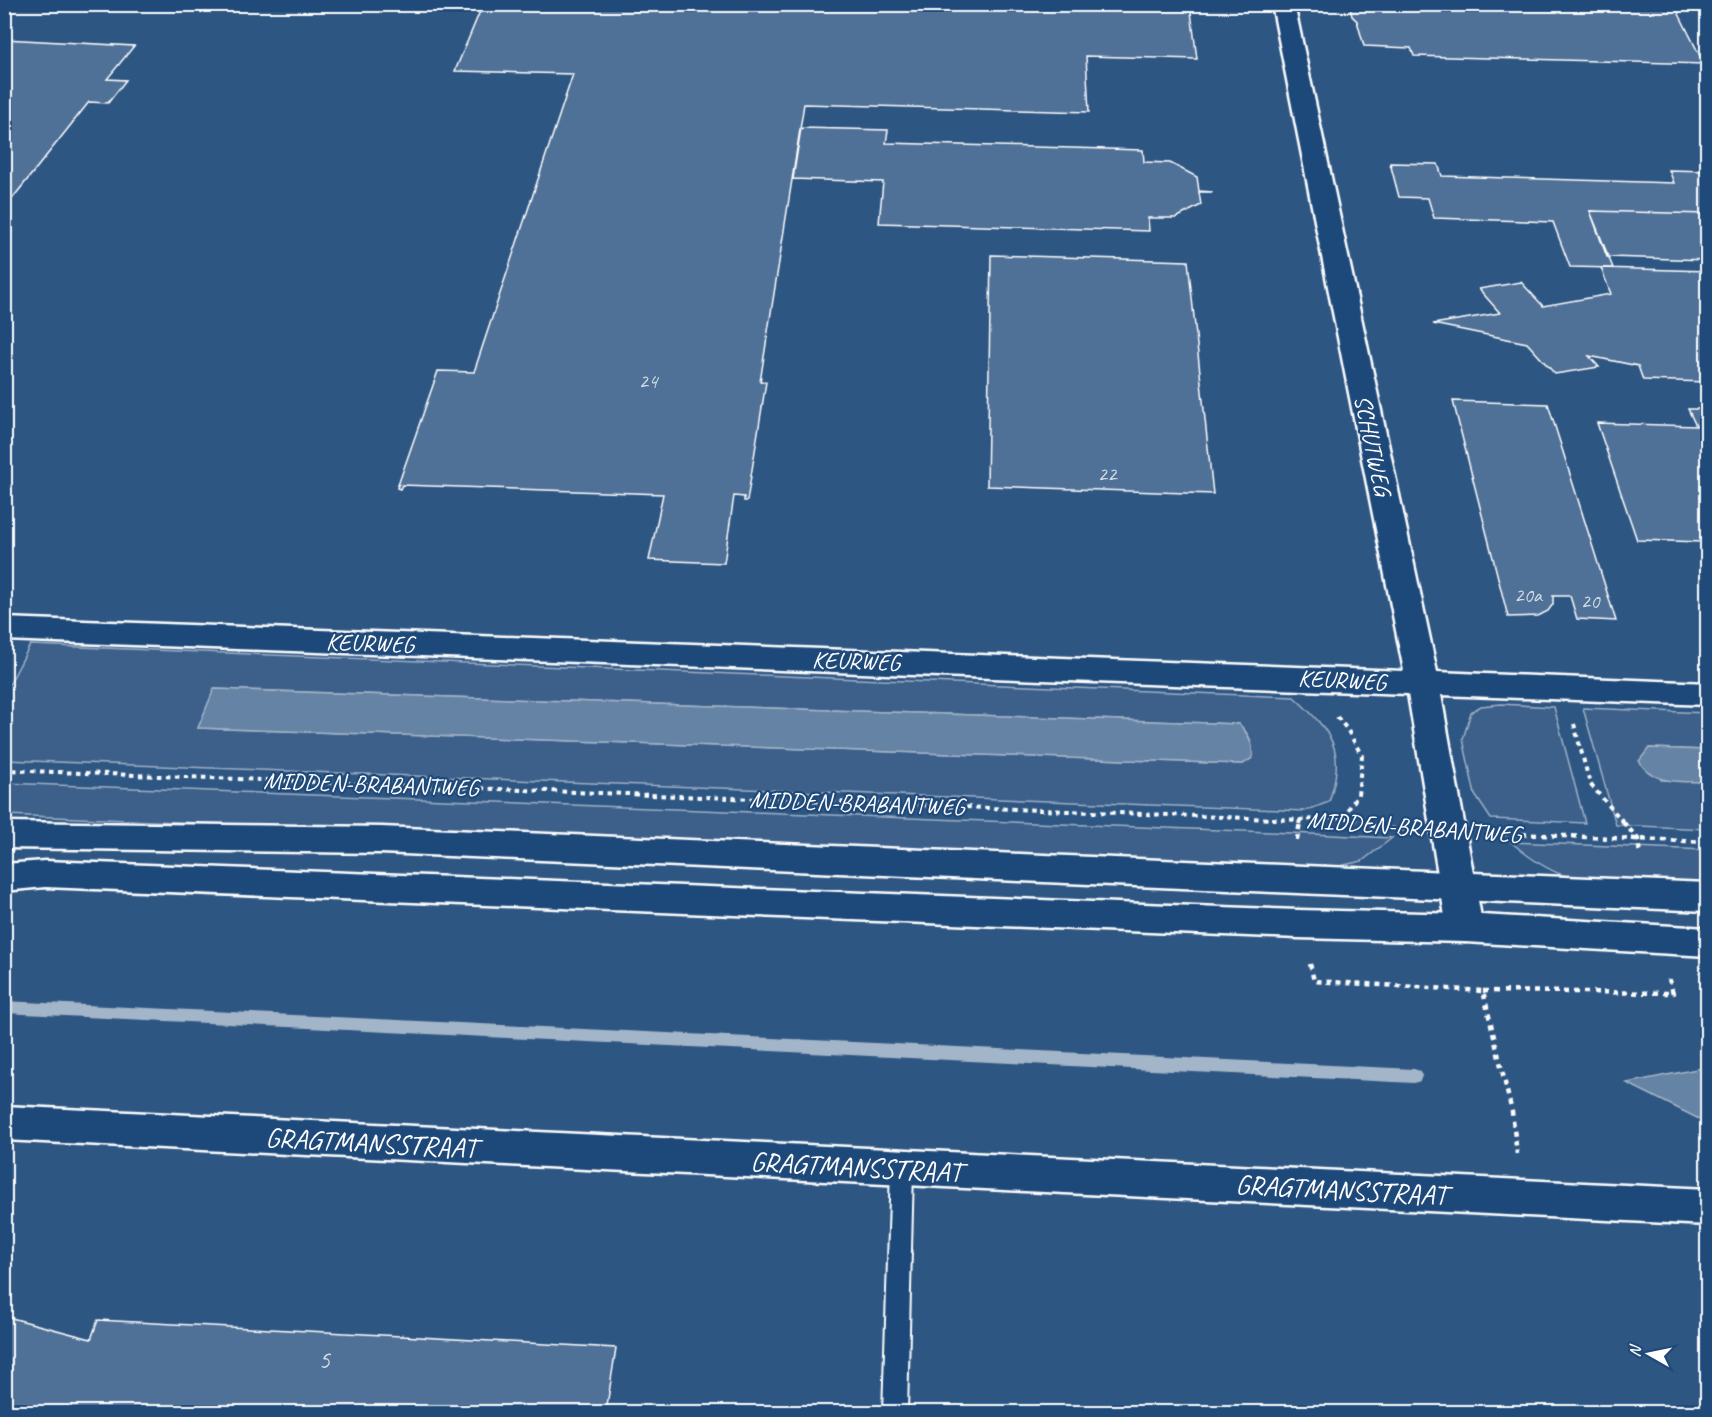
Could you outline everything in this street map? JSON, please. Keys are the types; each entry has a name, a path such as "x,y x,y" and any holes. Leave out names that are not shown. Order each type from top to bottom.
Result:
{"street":[{"name":"SCHUTWEG","path":"1283,4 1423,684 1465,928"},
{"name":"KEURWEG","path":"4,629 1707,694"},
{"path":"4,835 381,840 1707,897"},
{"path":"4,878 45,874 1298,924 1465,928 1707,942"},
{"name":"GRAGTMANSSTRAAT","path":"4,1123 1707,1207"}],"lane":[{"path":"895,1413 902,1169"}],"path":[{"path":"1304,678 1347,729 1362,756 1358,795 1343,817"},
{"path":"1565,688 1590,784 1638,839"},
{"name":"MIDDEN-BRABANTWEG","path":"4,770 1300,819 1343,817 1383,829 1707,842"},
{"path":"1291,878 1300,819"},
{"path":"1298,924 1314,981 1483,991 1512,1112 1523,1198"}],"shaded area":[{"path":"5,5 1707,5 1707,1412 5,1412"},
{"path":"30,645 1294,697 1327,732 1336,755 1336,768 1329,802 1305,811 5,760 5,693","holes":["215,689 1239,724 1246,731 1252,748 1252,758 1243,764 198,728"]},
{"path":"214,689 1239,724 1250,740 1252,758 1243,764 198,728"},
{"path":"1501,704 1554,707 1585,823 1491,819 1475,795 1463,739 1471,712 1481,706"},
{"path":"1583,708 1707,713 1707,750 1649,748 1661,780 1707,782 1707,829 1616,825"},
{"path":"1649,748 1707,750 1707,782 1679,782 1652,775 1639,761"},
{"path":"4,783 1392,838 1362,861 1326,869 5,815"},
{"path":"1511,842 1707,850 1707,888 1620,886 1586,881 1569,877 1546,867"},
{"path":"1707,1067 1707,1123 1627,1083"}],"building":[{"path":"483,4 1190,4 1197,59 1086,56 1089,112 804,104 760,382 766,382 747,501 744,501 744,497 734,496 724,563 649,560 663,494 402,485 400,489 397,488 438,371 474,372 573,74 455,71"},
{"path":"1349,4 1674,4 1704,64 1414,56 1411,48 1364,46 1357,21 1352,16"},
{"path":"4,39 134,46 107,79 126,80 108,103 89,102 4,209"},
{"path":"801,128 888,130 886,143 1143,150 1144,162 1170,163 1197,177 1199,191 1213,192 1199,192 1201,205 1176,218 1148,218 1149,231 879,223 883,182 793,179"},
{"path":"1390,163 1438,164 1442,176 1674,183 1669,170 1708,171 1708,214 1590,211 1613,268 1570,267 1553,222 1434,218 1428,198 1399,197"},
{"path":"1590,211 1708,214 1708,260 1607,257"},
{"path":"991,255 1188,261 1213,494 987,486"},
{"path":"1601,268 1708,271 1708,382 1643,380 1638,366 1589,356 1599,367 1555,374 1527,343 1433,324 1500,313 1479,289 1521,282 1543,306 1611,294"},
{"path":"1453,401 1548,404 1616,621 1577,619 1570,596 1553,596 1553,604 1548,611 1538,616 1508,617"},
{"path":"1688,409 1708,409 1708,553 1703,542 1637,540 1597,423 1696,426"},
{"path":"4,1316 91,1339 98,1320 401,1336 403,1334 402,1336 616,1348 606,1412 4,1412"}],"waterway":[{"path":"4,1007 1414,1076"}]}
